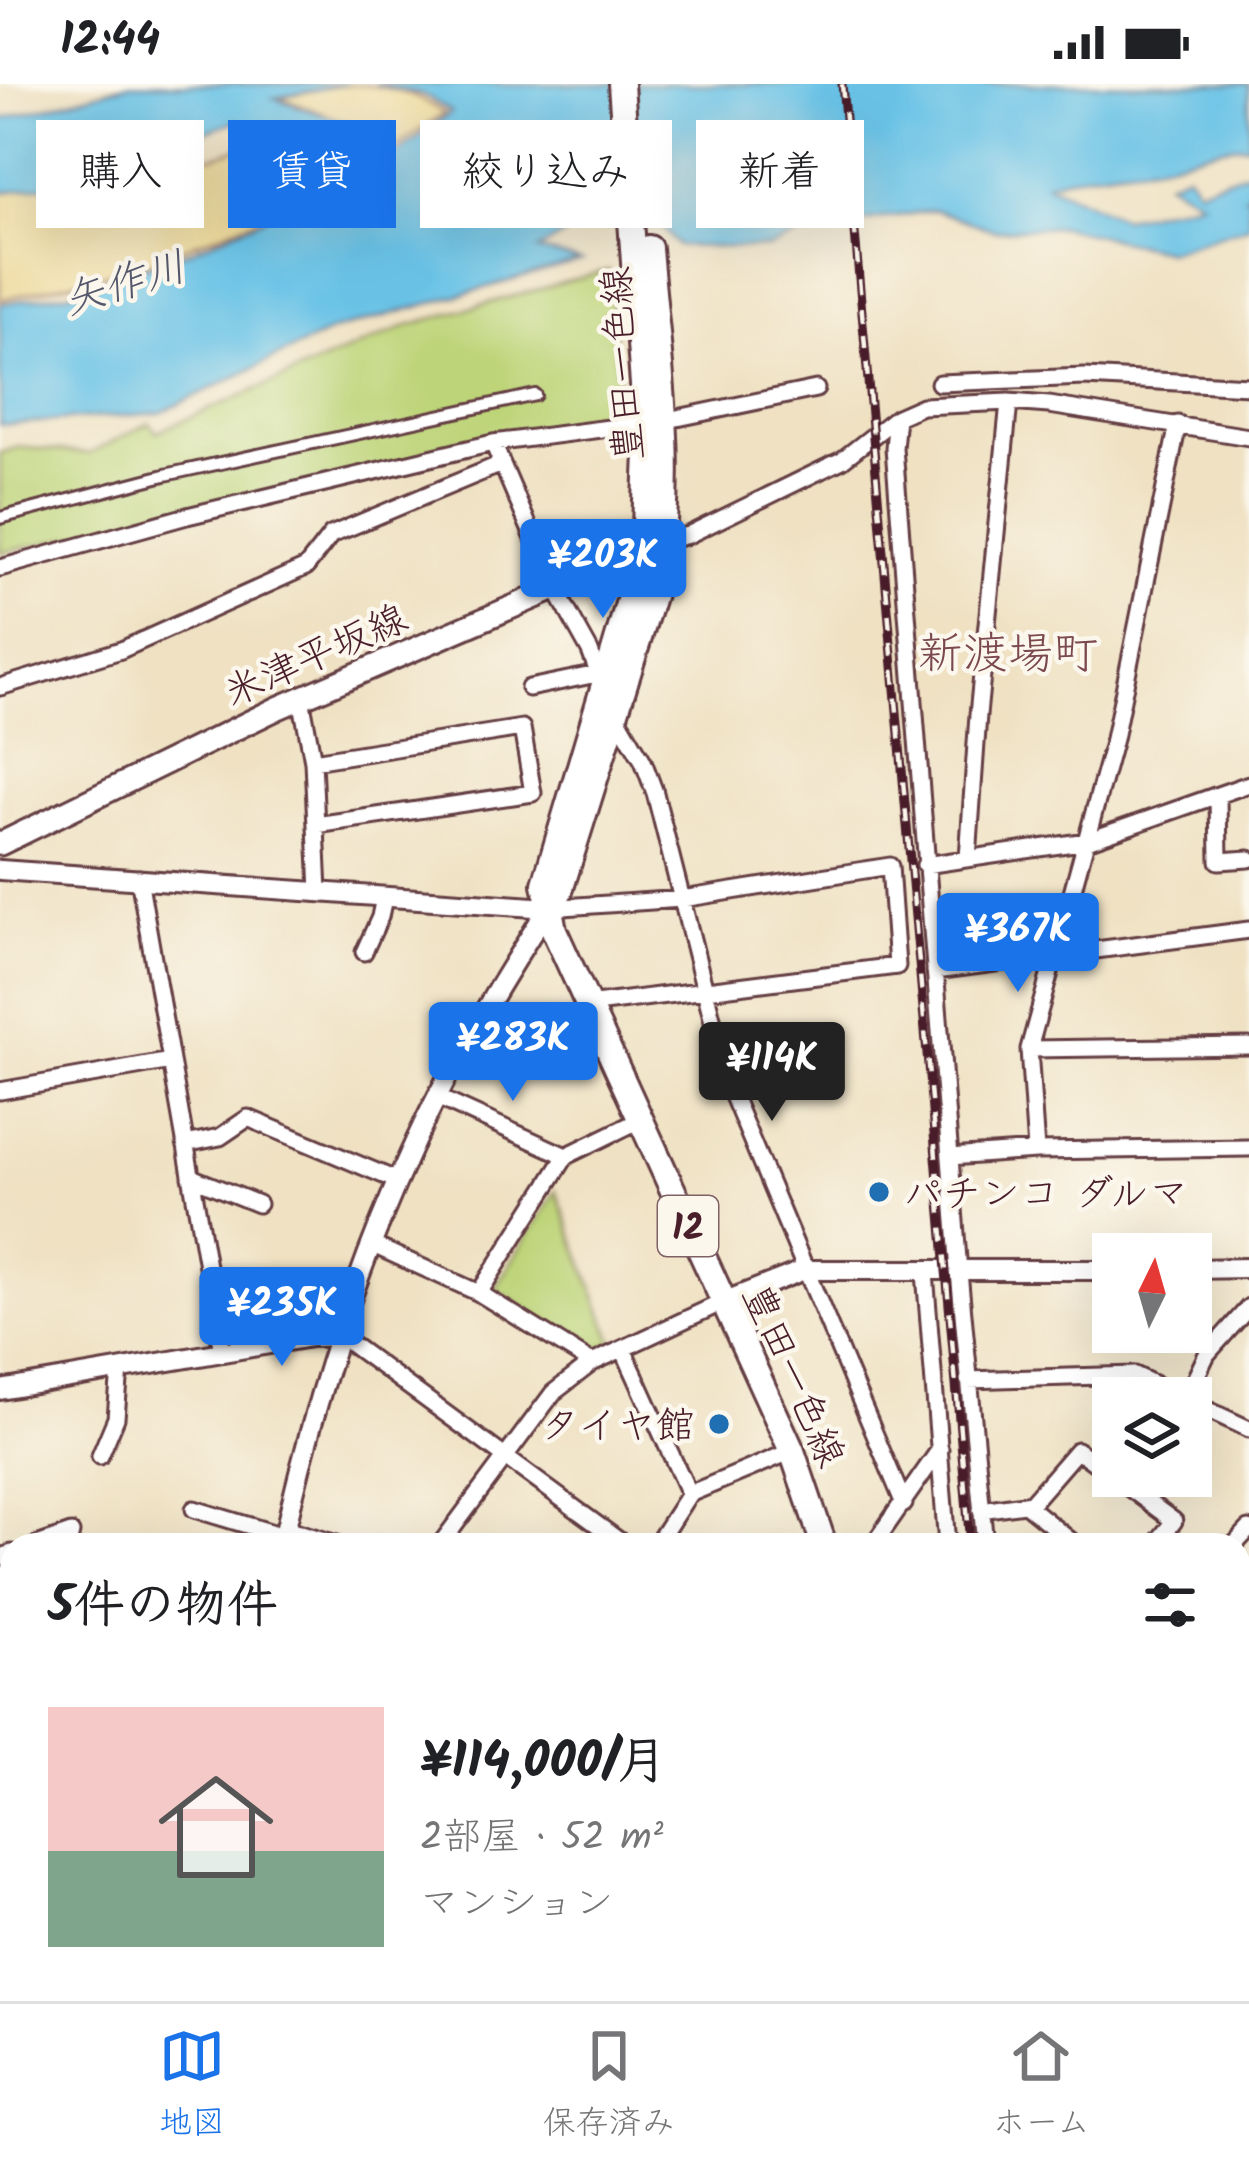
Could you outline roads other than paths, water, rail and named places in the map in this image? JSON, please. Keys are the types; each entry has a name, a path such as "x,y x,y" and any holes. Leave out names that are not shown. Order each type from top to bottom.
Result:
{"main road":[{"name":"豊田一色線","path":"621,84 654,415"},
{"name":"豊田一色線","path":"548,908 560,891 616,715 654,546 654,415 637,84"},
{"name":"豊田一色線","path":"654,546 601,681 545,884 548,908 587,1005 792,1451 820,1533"},
{"name":"米津平坂線","path":"0,844 301,698 654,546"}],"street":[{"path":"939,383 1085,377 1249,386"},
{"path":"0,568 187,516 493,443 816,389"},
{"path":"0,518 165,475 536,394"},
{"path":"968,859 1009,403"},
{"path":"654,546 688,535 842,460 897,417 922,406 1009,403 1249,437"},
{"path":"897,417 894,448 926,865 984,1533"},
{"path":"1036,1151 1030,1049 1138,630 1178,424"},
{"path":"493,443 556,590 643,761 730,1089 904,1504"},
{"path":"0,687 121,650 306,567 331,535 501,464"},
{"path":"529,688 601,681"},
{"path":"301,698 314,761 319,892"},
{"path":"314,761 522,728 533,793 316,825"},
{"path":"926,865 1087,842 1218,796 1249,780 1249,764"},
{"path":"1218,796 1219,861 1249,859"},
{"path":"0,870 548,908 682,899 890,866 897,966 587,1005"},
{"path":"139,878 222,1352"},
{"path":"364,952 384,897"},
{"path":"284,1533 340,1336 398,1181 439,1098 548,908"},
{"path":"935,970 1249,930"},
{"path":"1030,1049 1249,1046"},
{"path":"0,1090 171,1061"},
{"path":"439,1098 566,1156"},
{"path":"185,1144 220,1137 248,1118 398,1181"},
{"path":"479,1293 566,1156 640,1120"},
{"path":"950,1156 1249,1148"},
{"path":"191,1177 258,1204"},
{"path":"373,1245 479,1293 592,1364"},
{"path":"1212,1269 1249,1268"},
{"path":"449,1533 553,1393 592,1364 722,1302 804,1270 1092,1270"},
{"path":"925,1273 946,1533"},
{"path":"1197,1377 1207,1354 1249,1307"},
{"path":"0,1390 340,1336 609,1533"},
{"path":"622,1349 689,1494"},
{"path":"100,1456 116,1418 120,1369"},
{"path":"968,1380 1092,1377"},
{"path":"1093,1377 1137,1377"},
{"path":"1212,1412 1249,1430"},
{"path":"882,1533 940,1449"},
{"path":"981,1510 1031,1503 1077,1450 1092,1461"},
{"path":"664,1533 689,1494 792,1451"},
{"path":"1141,1497 1174,1521 1164,1533"},
{"path":"1025,1504 1061,1533"},
{"path":"194,1509 273,1533"}],"water":[{"path":"130,84 346,84 274,98 338,120 228,120 204,132 204,120 36,120 36,187 0,193 0,120"},
{"path":"374,84 1249,84 1249,145 1046,183 1123,218 1201,201 1167,182 1187,173 1198,188 1249,171 1245,196 1249,197 1249,226 1168,251 1062,227 993,230 935,210 864,221 864,120 696,120 696,228 820,228 768,248 678,246 663,228 672,228 672,120 441,120 451,112 426,96"},
{"name":"矢作川","path":"420,136 420,228 576,228 538,250 580,261 332,331 160,413 0,425 0,304 71,292 188,252 241,228 396,228 396,152"}],"railway":[{"path":"842,84 969,1533"}],"place":[{"name":"パチンコ ダルマ","path":"879,1192"},
{"name":"タイヤ館","path":"719,1424"}],"district":[{"name":"新渡場町","path":"1008,652"}]}
